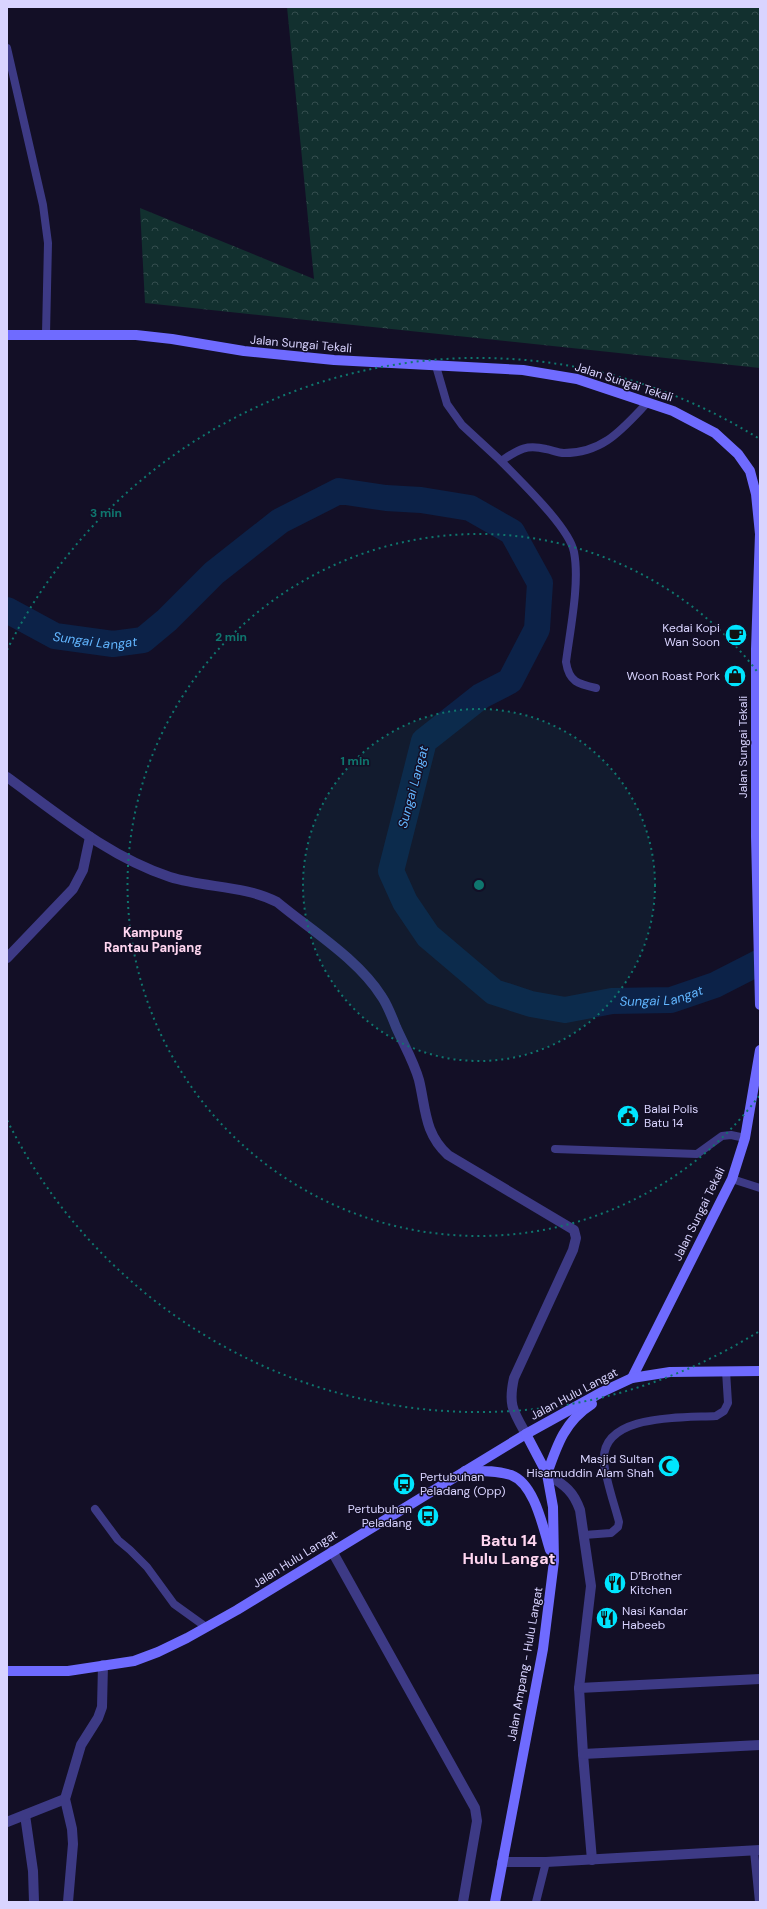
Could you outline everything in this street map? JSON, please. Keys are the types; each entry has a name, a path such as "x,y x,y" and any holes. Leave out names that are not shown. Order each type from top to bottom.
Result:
{"street":[{"name":"Jalan Sungai Tekali","path":"7,335 136,335 251,352 334,360 523,370 576,379 648,402 673,411 715,433 738,454 750,471 756,494 760,534 756,837 760,1005"},
{"path":"7,777 90,837 137,864 171,877 262,894 277,902 359,966 383,998 412,1061 419,1080 427,1124 432,1136 440,1148 448,1155 574,1230 576,1238 573,1250 514,1378 510,1394 513,1410 526,1434"},
{"path":"7,958 73,889 83,870 90,837"},
{"name":"Jalan Sungai Tekali","path":"632,1378 732,1179 745,1138 760,1050"},
{"name":"Jalan Hulu Langat","path":"7,1671 68,1670 134,1660 158,1652 206,1628 237,1610 526,1434 602,1392 632,1378 670,1372 760,1371"},
{"path":"592,1860 579,1688 591,1586 580,1510 576,1498 568,1488 547,1474 563,1432 582,1410 632,1378"},
{"name":"Jalan Ampang - Hulu Langat","path":"495,1902 543,1650 554,1561 553,1507 547,1474 526,1434"},
{"path":"465,1471 494,1471 512,1476 526,1488 536,1504 554,1561"},
{"path":"332,1551 475,1808 477,1821 462,1902"},
{"path":"68,1902 73,1844 72,1829 65,1799 81,1745 98,1718 102,1707 103,1665"},
{"path":"579,1688 760,1679"},
{"path":"583,1754 760,1745"},
{"path":"7,1822 65,1799"},
{"path":"25,1815 33,1871 34,1902"},
{"path":"502,1862 546,1862 757,1851"}],"lane":[{"path":"7,48 43,205 48,242 46,334"},
{"path":"436,366 447,404 462,425 501,461 560,526 574,551 575,578 566,662 568,672 573,679 580,685 596,688"},
{"path":"501,461 522,448 534,446 563,453 585,450 611,440 648,402"},
{"path":"555,1149 697,1154 722,1136 745,1138"},
{"path":"732,1179 760,1188"},
{"path":"584,1535 611,1533 618,1528 619,1522 604,1462 606,1448 613,1437 625,1428 646,1420 716,1416 724,1411 728,1404 726,1371"},
{"path":"95,1509 118,1540 147,1567 174,1604 206,1628"},
{"path":"757,1851 759,1902"},
{"path":"536,1902 546,1862"}],"green space":[{"path":"287,7 760,7 760,368 145,303 140,208 314,279"}],"waterway":[{"name":"Sungai Langat","path":"7,610 55,636 113,644 143,640 167,620 214,573 280,521 339,491 386,498 421,500 470,508 512,532 540,583 537,629 510,681 481,696 424,741 391,871 405,902 428,936 494,992 531,1004 565,1010 612,1001 671,1000 715,985 760,962"}],"place":[{"name":"Kedai Kopi Wan Soon","path":"736,635"},
{"name":"Woon Roast Pork","path":"735,676"},
{"name":"Balai Polis Batu 14","path":"628,1116"},
{"name":"Masjid Sultan Hisamuddin Alam Shah","path":"669,1466"},
{"name":"Pertubuhan Peladang (Opp)","path":"404,1484"},
{"name":"Pertubuhan Peladang","path":"428,1516"},
{"name":"D’Brother Kitchen","path":"615,1583"},
{"name":"Nasi Kandar Habeeb","path":"607,1618"}],"district":[{"name":"Kampung Rantau Panjang","path":"153,940"},
{"name":"Batu 14 Hulu Langat","path":"509,1549"}]}
